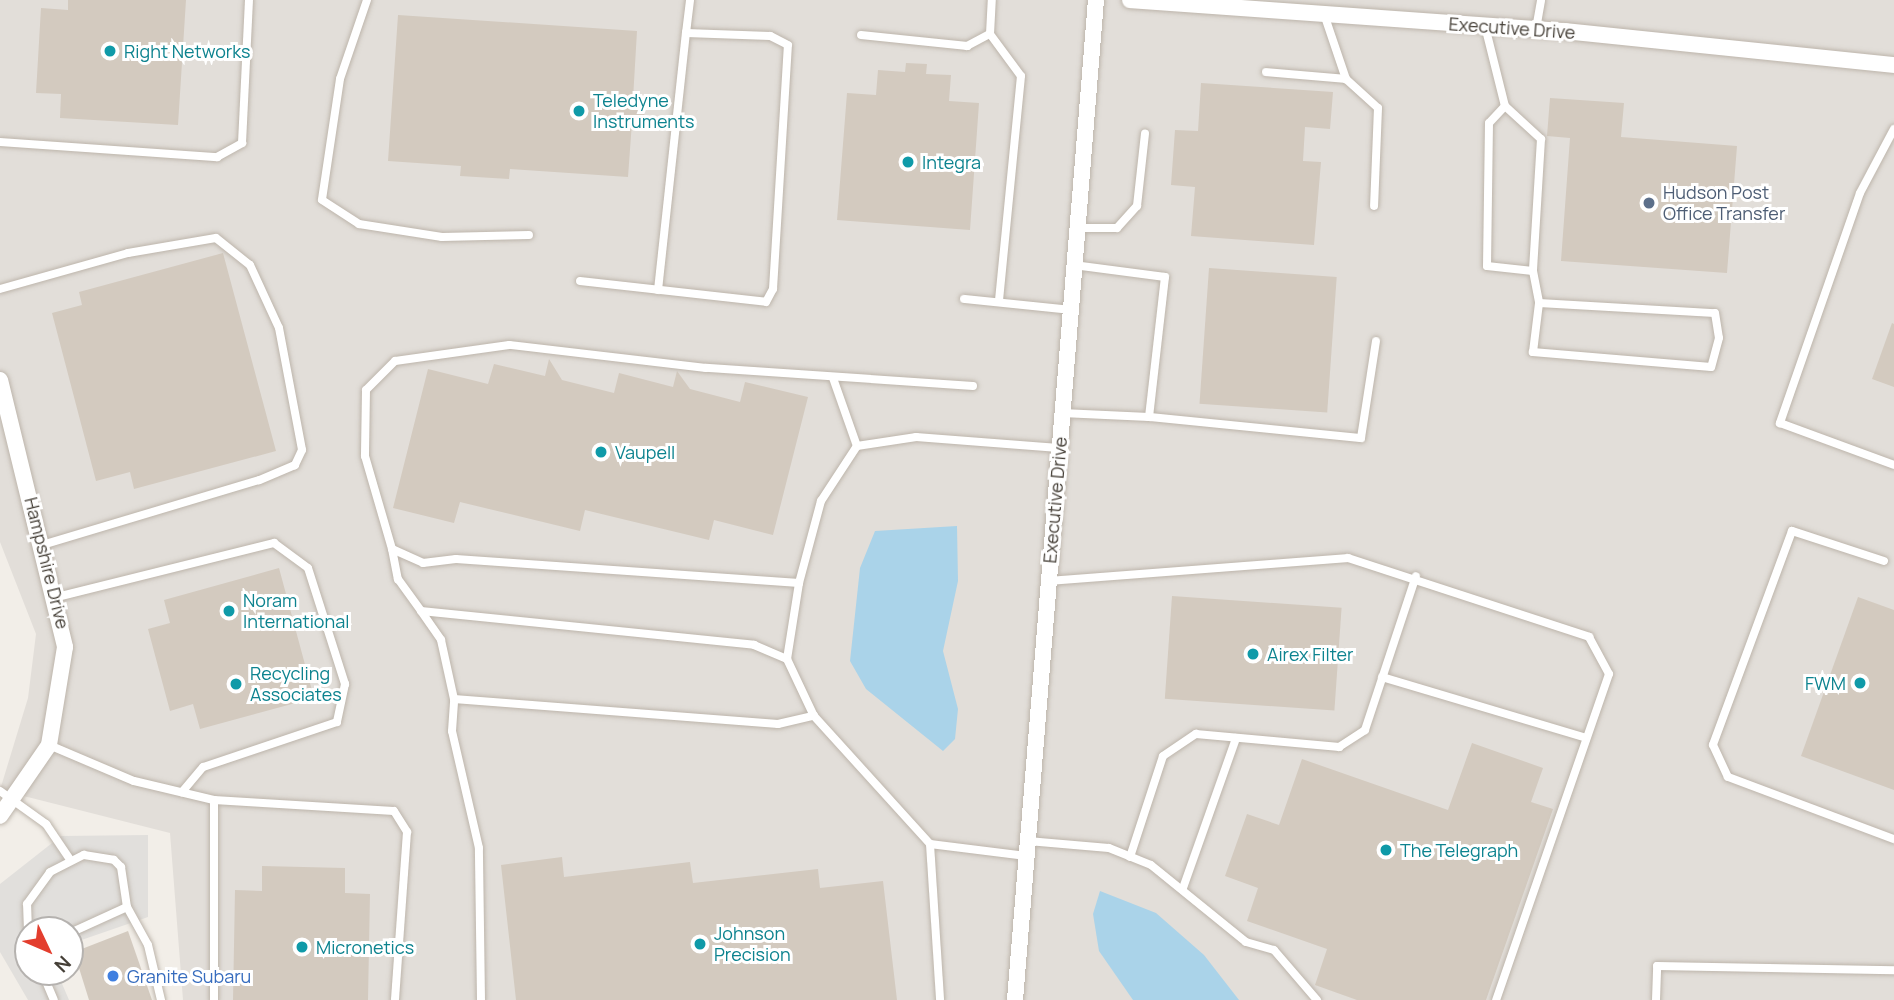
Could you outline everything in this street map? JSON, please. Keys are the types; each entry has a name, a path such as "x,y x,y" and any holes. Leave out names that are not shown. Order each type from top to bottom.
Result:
{"street":[{"name":"Executive Drive","path":"1015,1000 1096,0"},
{"name":"Executive Drive","path":"1130,0 1279,5 1324,14 1536,29 1894,65"},
{"name":"Hampshire Drive","path":"0,380 57,597 65,669 49,745 14,802 0,816"}],"lane":[{"path":"0,142 217,157 242,143 249,0"},
{"path":"367,0 340,79 322,200 359,224 407,232 529,235"},
{"path":"658,290 690,0"},
{"path":"992,0 990,34 1021,76 999,303"},
{"path":"1536,29 1541,0"},
{"path":"1324,14 1346,79 1378,108 1374,206"},
{"path":"1485,26 1505,106 1541,139 1533,271 1539,303 1533,352 1711,367 1719,338 1715,313 1539,303"},
{"path":"580,281 766,302 773,289 788,46 770,36 686,33"},
{"path":"861,36 967,46 990,34"},
{"path":"1266,72 1346,79"},
{"path":"1505,106 1489,123 1487,266 1533,271"},
{"path":"1894,129 1860,193 1780,423 1894,465"},
{"path":"1077,228 1117,228 1137,206 1145,133"},
{"path":"0,289 128,253 216,238 250,265 279,328 302,450 295,465 43,545"},
{"path":"1074,265 1165,277 1149,417"},
{"path":"964,299 1072,310"},
{"path":"1062,413 1149,417 1361,438 1376,341"},
{"path":"481,1000 479,848 452,731 454,699 441,640 398,579 365,456 366,390 395,361 509,345 834,378 973,386"},
{"path":"834,378 857,446"},
{"path":"940,1000 930,844 814,716 787,659 799,583 821,501 857,446 916,437 1059,448"},
{"path":"1884,561 1792,531 1713,744 1728,777 1894,839"},
{"path":"57,597 274,543 308,568 345,684 337,722 203,767 182,792"},
{"path":"392,549 423,563 456,558 799,583"},
{"path":"1049,581 1348,558 1416,576 1589,637 1609,674 1496,1000"},
{"path":"1130,857 1163,756 1196,734 1339,747 1365,730 1416,576"},
{"path":"421,611 754,645 787,659"},
{"path":"1382,677 1586,738"},
{"path":"454,699 778,724 814,716"},
{"path":"1183,888 1236,738"},
{"path":"49,745 182,792 214,800 394,811 407,832 395,1000"},
{"path":"0,792 46,824 69,858"},
{"path":"214,800 214,1000"},
{"path":"930,844 1109,848 1183,888 1246,942 1275,950 1317,1000"},
{"path":"27,916 27,904 35,888 69,858 114,860 121,867 127,907 148,945 160,1000"},
{"path":"84,927 127,907"},
{"path":"1656,1000 1657,966 1894,970"}],"shaded area":[{"path":"0,0 1894,0 1894,1000 183,1000 170,833 0,790 28,698 36,634 0,542"},
{"path":"148,835 148,917 84,939 84,916 14,916 14,976 0,952 0,884 61,836"},
{"path":"20,986 63,986 69,1000 28,1000"}],"water":[{"path":"957,526 958,581 943,651 958,709 955,739 943,751 866,689 850,661 860,568 875,531"},
{"path":"1100,891 1156,913 1204,955 1239,1000 1133,1000 1099,951 1093,914"}],"building":[{"name":"Right Networks","path":"68,0 186,0 178,125 60,118 61,94 36,93 41,8 68,10"},
{"path":"398,15 637,31 633,99 645,100 644,122 632,122 628,177 510,169 509,179 460,176 461,166 388,161"},
{"name":"Integra","path":"906,63 927,64 926,74 951,75 949,101 979,103 970,230 837,220 847,93 876,95 878,70 905,72"},
{"path":"1201,83 1333,92 1330,129 1305,127 1303,161 1321,162 1314,245 1191,236 1195,187 1171,185 1175,130 1198,131"},
{"name":"Hudson Post Office Transfer","path":"1550,98 1624,103 1621,137 1737,146 1727,273 1561,261 1570,138 1547,136"},
{"path":"223,253 276,451 134,489 130,472 96,481 52,313 82,305 79,292"},
{"path":"1209,268 1337,277 1327,413 1200,404"},
{"path":"1892,323 1894,324 1894,387 1872,379"},
{"name":"Vaupell","path":"549,359 562,380 614,393 619,373 673,387 677,371 690,389 740,402 745,382 808,397 773,535 714,520 709,540 585,510 580,531 460,502 454,523 393,508 428,369 488,384 494,364 545,376"},
{"path":"279,568 314,698 200,729 193,704 170,711 148,629 170,623 164,600"},
{"name":"Airex Filter","path":"1172,596 1342,608 1334,711 1165,699"},
{"name":"FWM","path":"1858,597 1894,610 1894,790 1801,756"},
{"name":"The Telegraph","path":"1472,743 1543,768 1531,802 1553,809 1486,1000 1357,1000 1315,985 1327,949 1247,921 1258,888 1225,876 1247,814 1279,825 1302,759 1448,810"},
{"name":"Johnson Precision","path":"562,857 564,877 690,862 693,883 818,869 820,888 883,881 897,1000 516,1000 501,865"},
{"name":"Micronetics","path":"262,866 345,868 345,893 370,894 368,1000 233,1000 235,890 262,891"},
{"name":"Granite Subaru","path":"128,931 152,1000 89,1000 84,984 84,948"}],"place":[{"name":"Right Networks","path":"110,51"},
{"name":"Teledyne Instruments","path":"579,111"},
{"name":"Integra","path":"908,162"},
{"name":"Hudson Post Office Transfer","path":"1649,203"},
{"name":"Vaupell","path":"601,452"},
{"name":"Noram International","path":"229,611"},
{"name":"Airex Filter","path":"1253,654"},
{"name":"FWM","path":"1860,683"},
{"name":"Recycling Associates","path":"236,684"},
{"name":"The Telegraph","path":"1386,850"},
{"name":"Johnson Precision","path":"700,944"},
{"name":"Micronetics","path":"302,947"},
{"name":"Granite Subaru","path":"113,976"}]}
